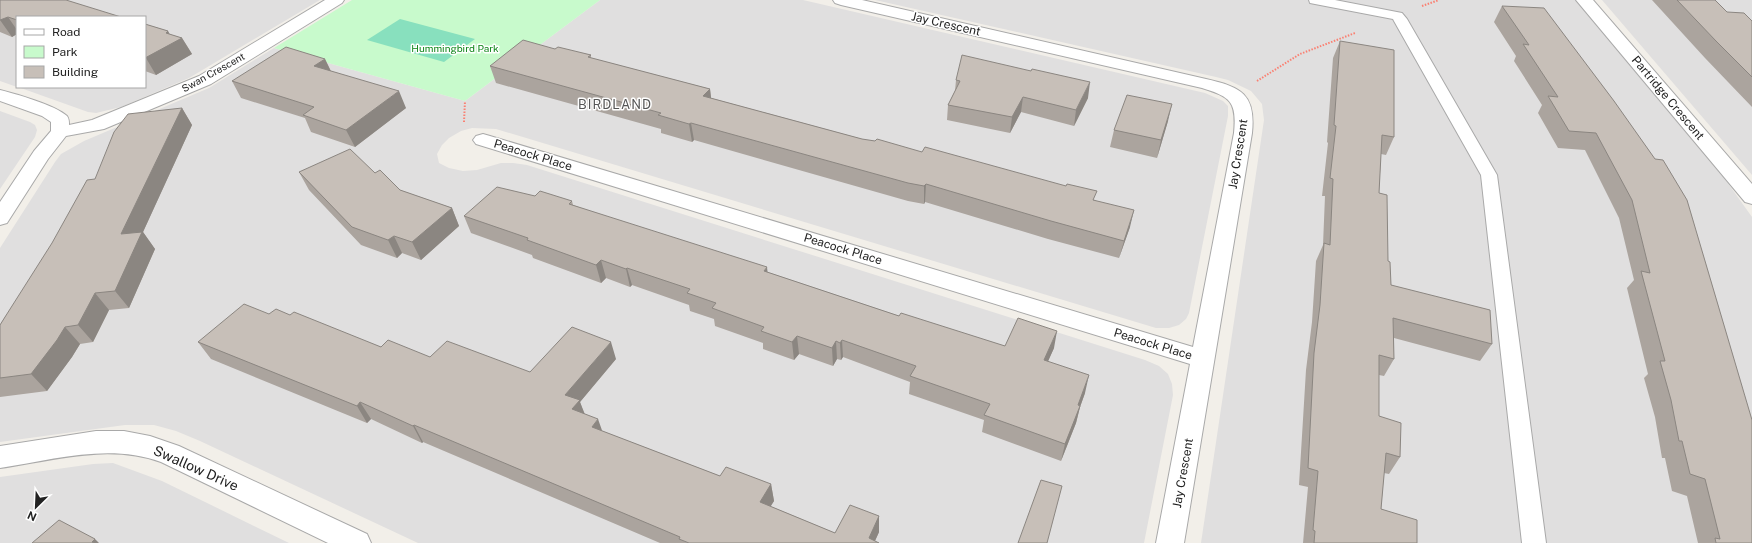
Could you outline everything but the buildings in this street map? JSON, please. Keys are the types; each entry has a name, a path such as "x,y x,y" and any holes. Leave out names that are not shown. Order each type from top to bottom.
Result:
{"street":[{"name":"Swan Crescent","path":"60,132 97,125 198,83 336,0"},
{"name":"Jay Crescent","path":"841,0 1206,84 1221,88 1233,94 1241,101 1245,118 1244,126 1170,543"},
{"name":"Partridge Crescent","path":"1584,0 1752,197"},
{"path":"0,95 48,112 60,120 60,132 41,155 0,218"},
{"name":"Peacock Place","path":"483,140 1203,359"},
{"name":"Swallow Drive","path":"0,457 96,442 124,442 150,447 170,454 357,543"}],"lane":[{"path":"1315,0 1397,16 1490,175 1534,543"}],"path":[{"path":"1255,82 1300,54 1358,32"}],"shaded area":[{"path":"0,0 320,0 189,78 121,107 96,113 88,112 21,88 146,88 146,16 16,16 16,87 0,81"},
{"path":"600,0 803,0 1205,93 1223,101 1228,106 1228,116 1189,313 1186,319 1179,325 1169,328 1156,328 496,129 472,128 461,131 449,138 442,145 437,154 439,163 449,168 463,171 477,170 501,163 527,165 1145,360 1159,366 1168,374 1172,384 1173,395 1144,543 418,543 200,441 176,431 154,425 125,425 0,442 0,248 61,154 84,141 209,88 274,48 465,101"},
{"path":"875,0 1575,0 1727,182 1752,217 1752,543 1201,543 1264,120 1262,104 1251,91 1228,80"},
{"path":"1602,0 1752,0 1752,175"},
{"path":"0,111 30,122 35,125 37,130 35,137 0,189"},
{"path":"113,463 162,481 289,543 0,543 0,477 93,464"}],"green space":[{"name":"Hummingbird Park","path":"352,0 600,0 465,101 274,48"},
{"path":"400,19 475,39 444,62 367,40"}],"district":[{"name":"BIRDLAND","path":"615,104"}]}
